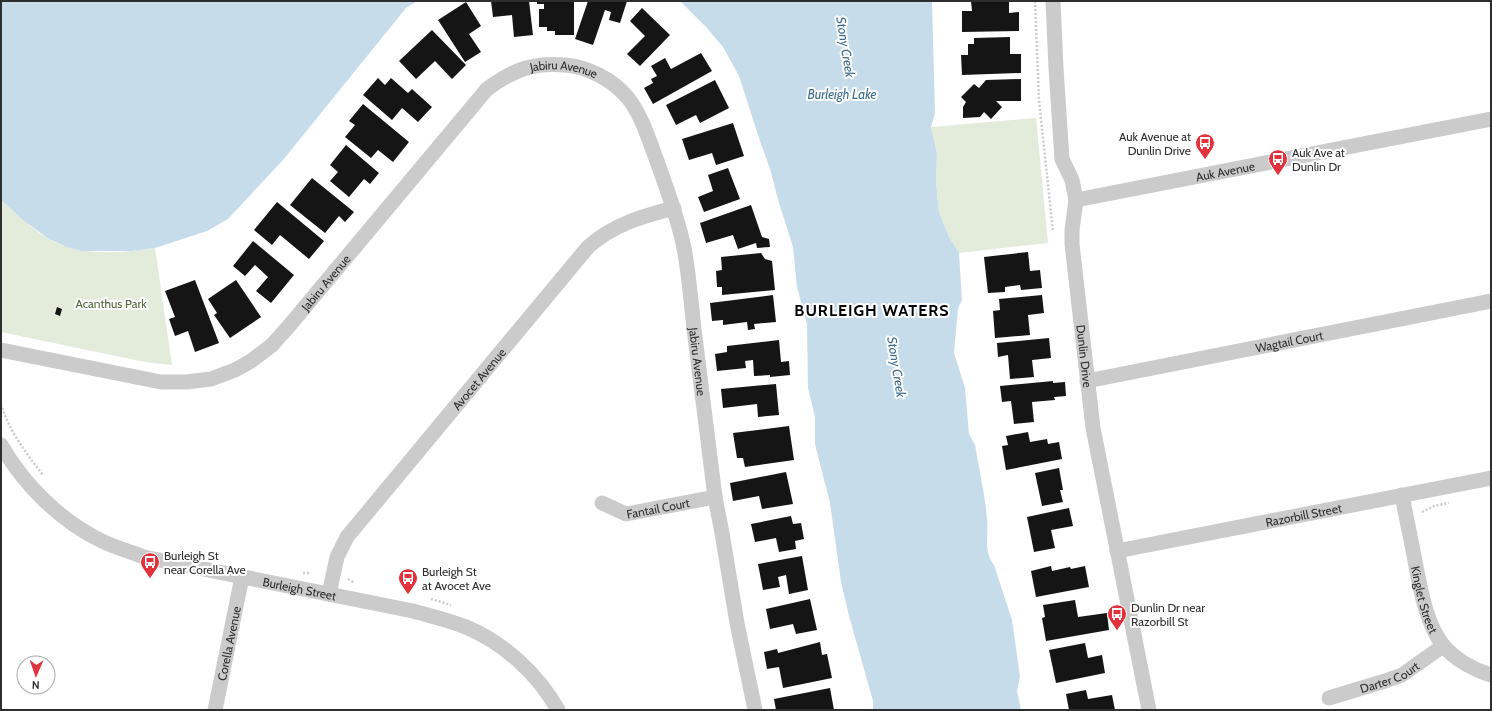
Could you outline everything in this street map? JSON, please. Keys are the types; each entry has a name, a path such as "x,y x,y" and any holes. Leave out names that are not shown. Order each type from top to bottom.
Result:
{"street":[{"name":"Dunlin Drive","path":"1053,1 1056,75 1062,159 1072,180 1076,200 1072,230 1072,244 1093,428 1149,710"},
{"name":"Jabiru Avenue","path":"1,350 161,382 198,381 234,370 251,361 272,345 487,89 502,78 530,66 557,64 590,70 615,86 627,97 633,106 644,128 674,208 684,249 715,497 737,623 755,710"},
{"name":"Auk Avenue","path":"1076,200 1491,119"},
{"name":"Avocet Avenue","path":"329,594 337,557 346,537 588,247 607,232 624,224 674,208"},
{"name":"Wagtail Court","path":"1087,381 1491,301"},
{"name":"Burleigh Street","path":"1,445 23,479 40,496 64,517 103,541 144,557 413,611 450,621 488,639 510,654 531,673 553,701 558,710"},
{"name":"Razorbill Street","path":"1117,551 1491,478"},
{"name":"Kinglet Street","path":"1402,495 1425,606 1435,633 1443,646 1475,670 1491,675"},
{"name":"Fantail Court","path":"602,503 626,514 715,497"},
{"name":"Corella Avenue","path":"215,710 242,577"},
{"name":"Darter Court","path":"1329,698 1402,675 1443,646"}],"path":[{"path":"1035,1 1039,100 1053,232"},
{"path":"1,404 14,434 43,476"},
{"path":"1422,512 1434,506 1455,501"},
{"path":"296,572 311,573"}],"green space":[{"path":"1036,118 1048,243 959,253 949,237 939,212 936,182 937,153 931,127"},
{"name":"Acanthus Park","path":"1,200 36,231 61,245 74,249 100,252 155,248 172,365 145,362 1,332"}],"water":[{"path":"1,1 417,1 406,8 283,160 228,219 207,231 155,248 132,251 82,251 67,247 49,239 24,221 1,200"},
{"name":"Burleigh Lake","path":"680,1 932,1 935,113 931,127 937,153 936,182 939,212 949,237 959,253 962,300 958,308 954,353 965,388 969,434 975,445 983,491 987,519 987,549 994,565 1012,620 1020,676 1017,691 1021,710 873,710 873,701 841,582 830,503 815,444 815,417 808,388 807,324 797,287 793,247 770,169 739,76 723,47 706,27"}],"building":[{"path":"491,1 529,1 533,35 514,37 512,15 493,17"},
{"path":"537,1 574,1 574,35 555,35 555,31 547,31 547,27 539,27 539,9 544,9 544,4 537,4"},
{"path":"588,1 627,1 620,23 609,20 611,12 605,10 593,45 575,39"},
{"path":"971,1 1009,1 1009,13 1019,12 1019,31 962,32 962,11 972,11"},
{"path":"466,2 481,26 469,34 481,52 465,62 438,20"},
{"path":"642,8 670,35 640,66 627,54 645,36 630,21"},
{"path":"432,30 466,65 452,79 435,61 416,79 399,61"},
{"path":"1010,37 1010,54 1021,54 1021,73 962,75 961,55 968,55 968,44 974,44 974,38"},
{"path":"701,53 712,71 653,104 644,88 653,83 651,79 657,76 651,66 665,58 671,69"},
{"path":"378,78 385,85 391,78 408,93 412,89 432,107 418,122 402,108 392,120 363,95"},
{"path":"1021,79 1021,101 996,101 1002,107 991,119 984,112 980,117 963,118 963,107 966,102 961,97 974,84 979,88 986,80"},
{"path":"715,80 729,108 700,123 696,115 676,125 666,105"},
{"path":"363,104 409,142 393,162 378,150 371,158 345,137 355,125 349,121"},
{"path":"733,123 744,156 716,165 712,153 689,160 682,139"},
{"path":"346,145 379,173 370,184 364,179 349,197 330,181 338,172 330,165"},
{"path":"728,168 740,199 704,212 698,197 713,191 708,175"},
{"path":"312,178 354,212 345,222 339,216 325,233 290,205"},
{"path":"277,202 324,241 309,259 280,235 272,245 254,230"},
{"path":"751,205 762,237 769,239 770,247 757,248 756,243 738,249 733,235 706,243 700,223"},
{"path":"253,241 294,275 271,303 256,291 268,277 255,265 245,276 233,266"},
{"path":"1028,252 1030,271 1040,270 1042,288 1021,290 1020,285 1005,287 1005,292 988,293 984,257"},
{"path":"761,253 765,259 772,261 775,290 722,295 722,287 717,287 716,271 722,270 721,257"},
{"path":"195,280 219,343 195,352 188,331 175,336 169,319 175,317 165,291"},
{"path":"236,280 261,317 230,338 214,315 217,313 208,299"},
{"path":"773,295 776,322 754,324 755,329 748,330 747,322 723,325 723,320 712,321 710,303"},
{"path":"1042,295 1044,313 1028,315 1030,335 995,338 993,311 1000,310 999,299"},
{"path":"57,307 62,309 60,316 55,314"},
{"path":"1049,338 1051,358 1032,360 1034,377 1010,379 1008,355 998,357 997,343"},
{"path":"779,340 781,362 789,361 790,375 770,377 770,375 754,376 753,360 745,361 746,368 717,371 715,354 727,352 727,346"},
{"path":"1053,381 1053,383 1065,382 1066,396 1054,397 1055,400 1032,402 1034,422 1014,424 1011,401 1002,402 1000,386"},
{"path":"776,384 779,415 758,417 757,404 723,408 721,389"},
{"path":"789,426 794,460 745,467 743,458 737,458 733,433"},
{"path":"1028,432 1030,442 1047,439 1048,444 1059,442 1062,459 1006,470 1002,446 1008,445 1006,436"},
{"path":"1059,468 1063,490 1060,490 1063,502 1042,506 1035,473"},
{"path":"786,472 793,504 762,509 759,496 733,501 730,483"},
{"path":"1069,508 1073,526 1051,530 1055,548 1034,552 1027,517"},
{"path":"791,516 793,524 801,523 804,539 795,541 796,549 779,552 776,538 755,542 751,524"},
{"path":"802,556 808,590 789,594 786,575 778,577 780,587 763,590 758,564"},
{"path":"1051,566 1052,571 1070,567 1071,569 1085,566 1089,587 1036,597 1031,571"},
{"path":"810,599 817,630 796,634 793,624 770,629 766,609"},
{"path":"1075,600 1078,617 1107,613 1109,630 1046,641 1042,618 1045,617 1043,605"},
{"path":"820,642 822,655 827,654 832,678 783,688 779,667 767,669 764,652 777,649 778,653"},
{"path":"1085,643 1088,658 1102,655 1105,673 1056,683 1049,650"},
{"path":"830,688 834,710 776,710 774,699"},
{"path":"1086,690 1088,699 1112,695 1115,710 1069,710 1066,694"}],"place":[{"name":"Auk Avenue at Dunlin Drive","path":"1205,160"},
{"name":"Auk Ave at Dunlin Dr","path":"1278,176"},
{"name":"Burleigh St near Corella Ave","path":"150,579"},
{"name":"Burleigh St at Avocet Ave","path":"408,595"},
{"name":"Dunlin Dr near Razorbill St","path":"1117,631"}],"district":[{"name":"BURLEIGH WATERS","path":"872,310"}],"water label":[{"name":"Stony Creek","path":"846,47"},
{"name":"Stony Creek","path":"897,367"}]}
